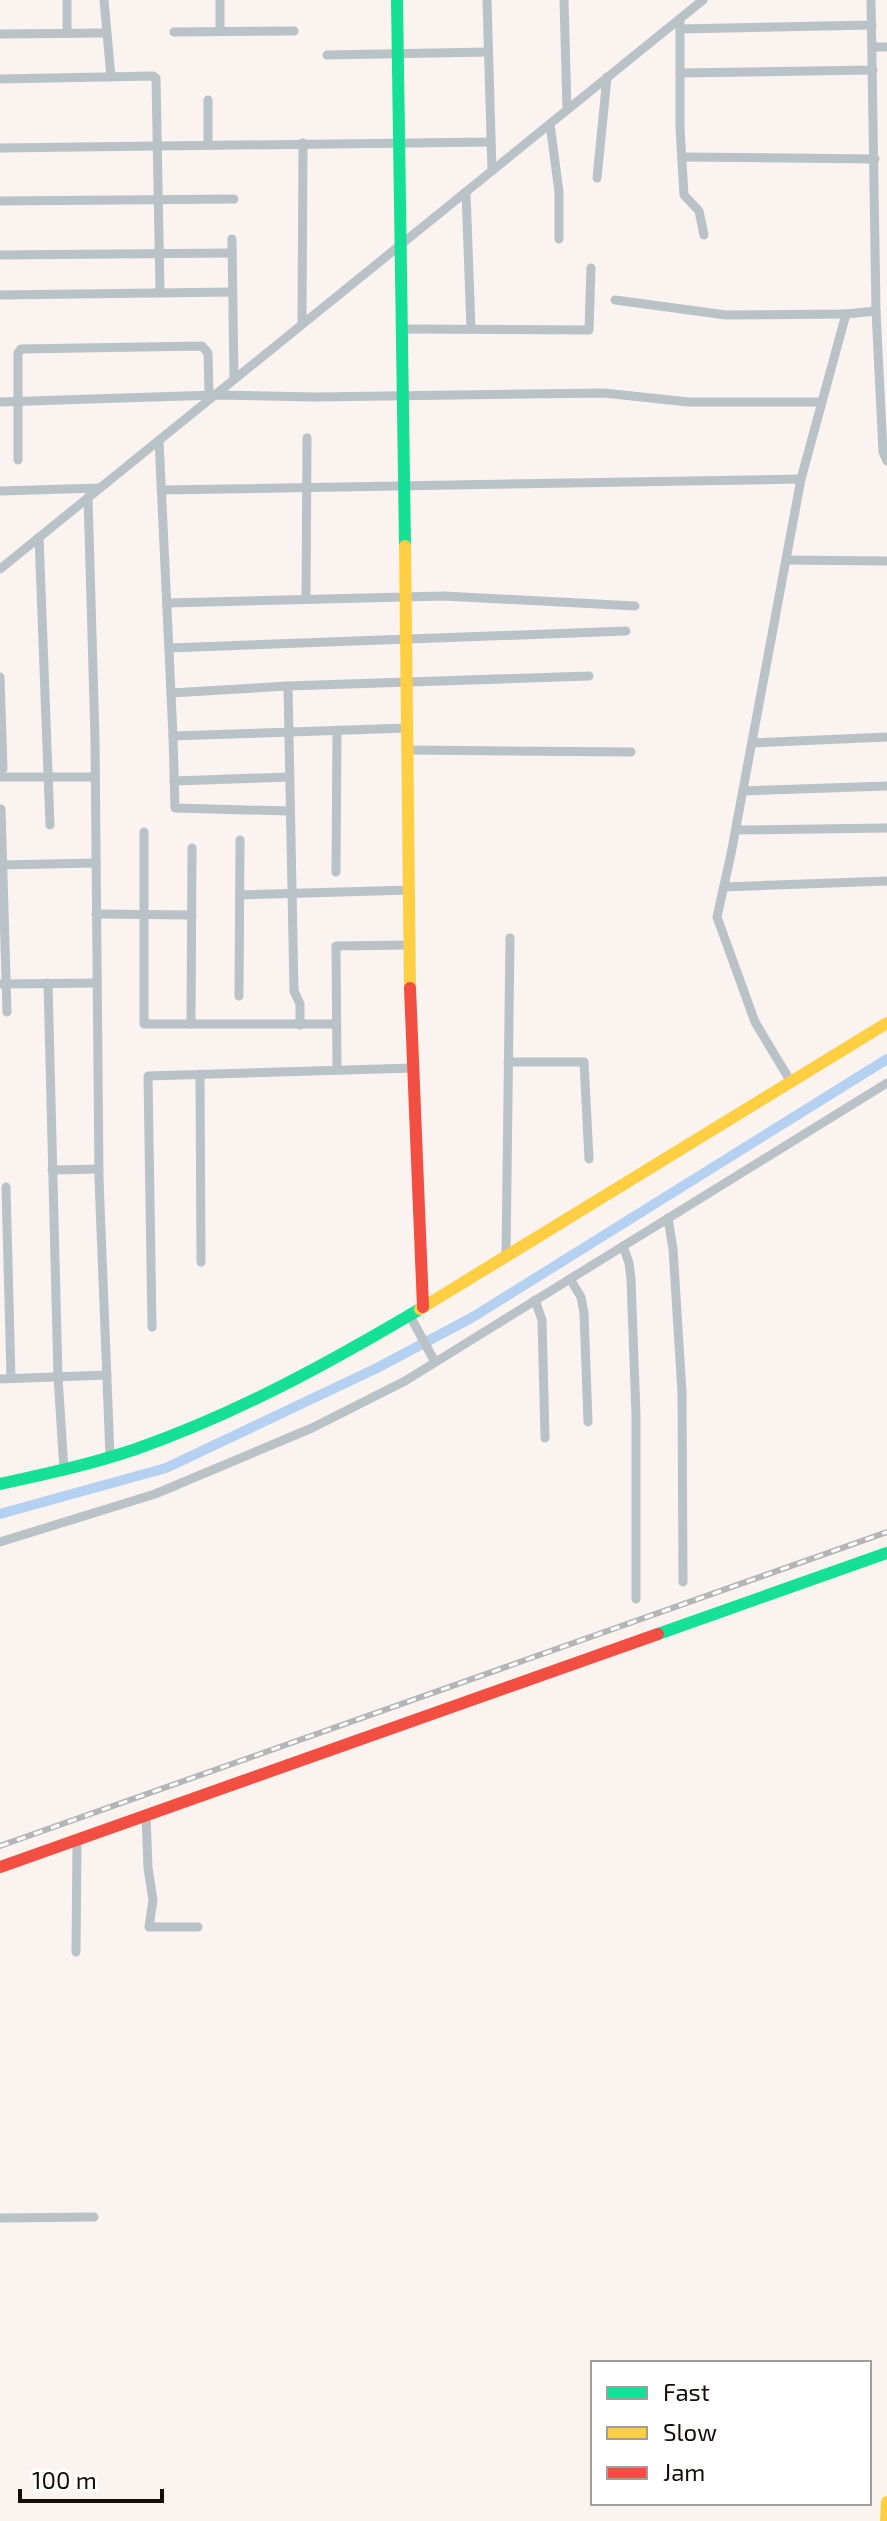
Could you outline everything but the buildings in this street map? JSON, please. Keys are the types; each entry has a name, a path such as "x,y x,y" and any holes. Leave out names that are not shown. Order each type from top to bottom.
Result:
{"street":[{"path":"67,0 67,33"},
{"path":"104,0 111,77"},
{"path":"220,0 220,30"},
{"path":"397,0 410,890 408,945 423,1307"},
{"path":"487,0 492,171"},
{"path":"564,0 567,110"},
{"path":"0,569 607,77 680,24 703,0"},
{"path":"871,0 876,311 883,452 887,461"},
{"path":"680,24 872,25"},
{"path":"680,24 684,195 699,211 704,235"},
{"path":"174,32 294,31"},
{"path":"0,34 105,33"},
{"path":"873,47 887,47"},
{"path":"327,55 488,52"},
{"path":"680,73 873,70"},
{"path":"597,178 607,77"},
{"path":"0,79 156,78 160,292"},
{"path":"208,100 208,145"},
{"path":"550,124 559,192 559,239"},
{"path":"0,148 490,142"},
{"path":"302,324 303,143"},
{"path":"682,157 875,159"},
{"path":"466,192 471,329"},
{"path":"0,201 234,199"},
{"path":"232,239 234,379"},
{"path":"0,255 232,253"},
{"path":"401,329 589,330 591,268"},
{"path":"0,295 232,292"},
{"path":"615,300 726,315 876,311"},
{"path":"791,1082 755,1022 717,917 801,479 846,314"},
{"path":"18,460 18,353 21,349 202,346 208,353 212,395"},
{"path":"0,402 212,395 604,393 688,402 822,402"},
{"path":"306,599 307,438"},
{"path":"159,440 175,808 289,811"},
{"path":"162,490 801,479"},
{"path":"0,491 100,488"},
{"path":"88,497 95,777 99,1169 110,1456"},
{"path":"39,537 50,825"},
{"path":"786,560 887,561"},
{"path":"167,603 444,596 635,606"},
{"path":"169,648 626,631"},
{"path":"171,693 589,676"},
{"path":"0,677 1,773 95,777"},
{"path":"288,686 294,991 300,1004 300,1025"},
{"path":"173,736 407,728"},
{"path":"336,872 337,730"},
{"path":"752,743 887,737"},
{"path":"407,750 631,752"},
{"path":"174,781 288,777"},
{"path":"743,791 887,786"},
{"path":"1,809 3,984 7,1012"},
{"path":"736,830 887,828"},
{"path":"144,832 144,1024 336,1024"},
{"path":"239,996 240,840"},
{"path":"191,1024 192,848"},
{"path":"1,865 96,863"},
{"path":"724,887 887,881"},
{"path":"240,895 410,890"},
{"path":"96,914 192,915"},
{"path":"506,1257 510,938"},
{"path":"337,1070 336,946 408,945"},
{"path":"48,983 58,1377 64,1470"},
{"path":"3,984 97,983"},
{"path":"0,1484 64,1470 135,1449 221,1415 413,1321 423,1307 887,1023"},
{"path":"508,1062 584,1062 589,1159"},
{"path":"152,1327 148,1076 413,1068"},
{"path":"200,1074 201,1262"},
{"path":"0,1542 155,1494 325,1421 405,1381 434,1360 887,1083"},
{"path":"52,1170 99,1169"},
{"path":"6,1187 5,1379 107,1375"},
{"path":"668,1218 673,1249 682,1392 683,1582"},
{"path":"623,1246 629,1263 634,1369 636,1599"},
{"path":"570,1279 581,1297 584,1313 588,1422"},
{"path":"535,1300 542,1320 545,1438"},
{"path":"413,1321 434,1360"},
{"path":"0,1867 887,1553"},
{"path":"146,1816 153,1900 149,1927 198,1927"},
{"path":"76,1952 77,1840"},
{"path":"0,2218 94,2217"},
{"path":"886,2521 887,2502"}],"waterway":[{"path":"0,1514 166,1468 377,1368 473,1317 887,1059"}],"railway":[{"path":"0,1846 887,1532"}],"traffic: fast":[{"path":"397,0 405,546"},
{"path":"0,1484 119,1454 210,1420 317,1368 420,1309"},
{"path":"658,1634 887,1553"}],"traffic: slow":[{"path":"405,546 410,988"},
{"path":"420,1309 887,1023"},
{"path":"886,2521 887,2502"}],"traffic: jam":[{"path":"410,988 423,1307"},
{"path":"0,1867 658,1634"}]}
